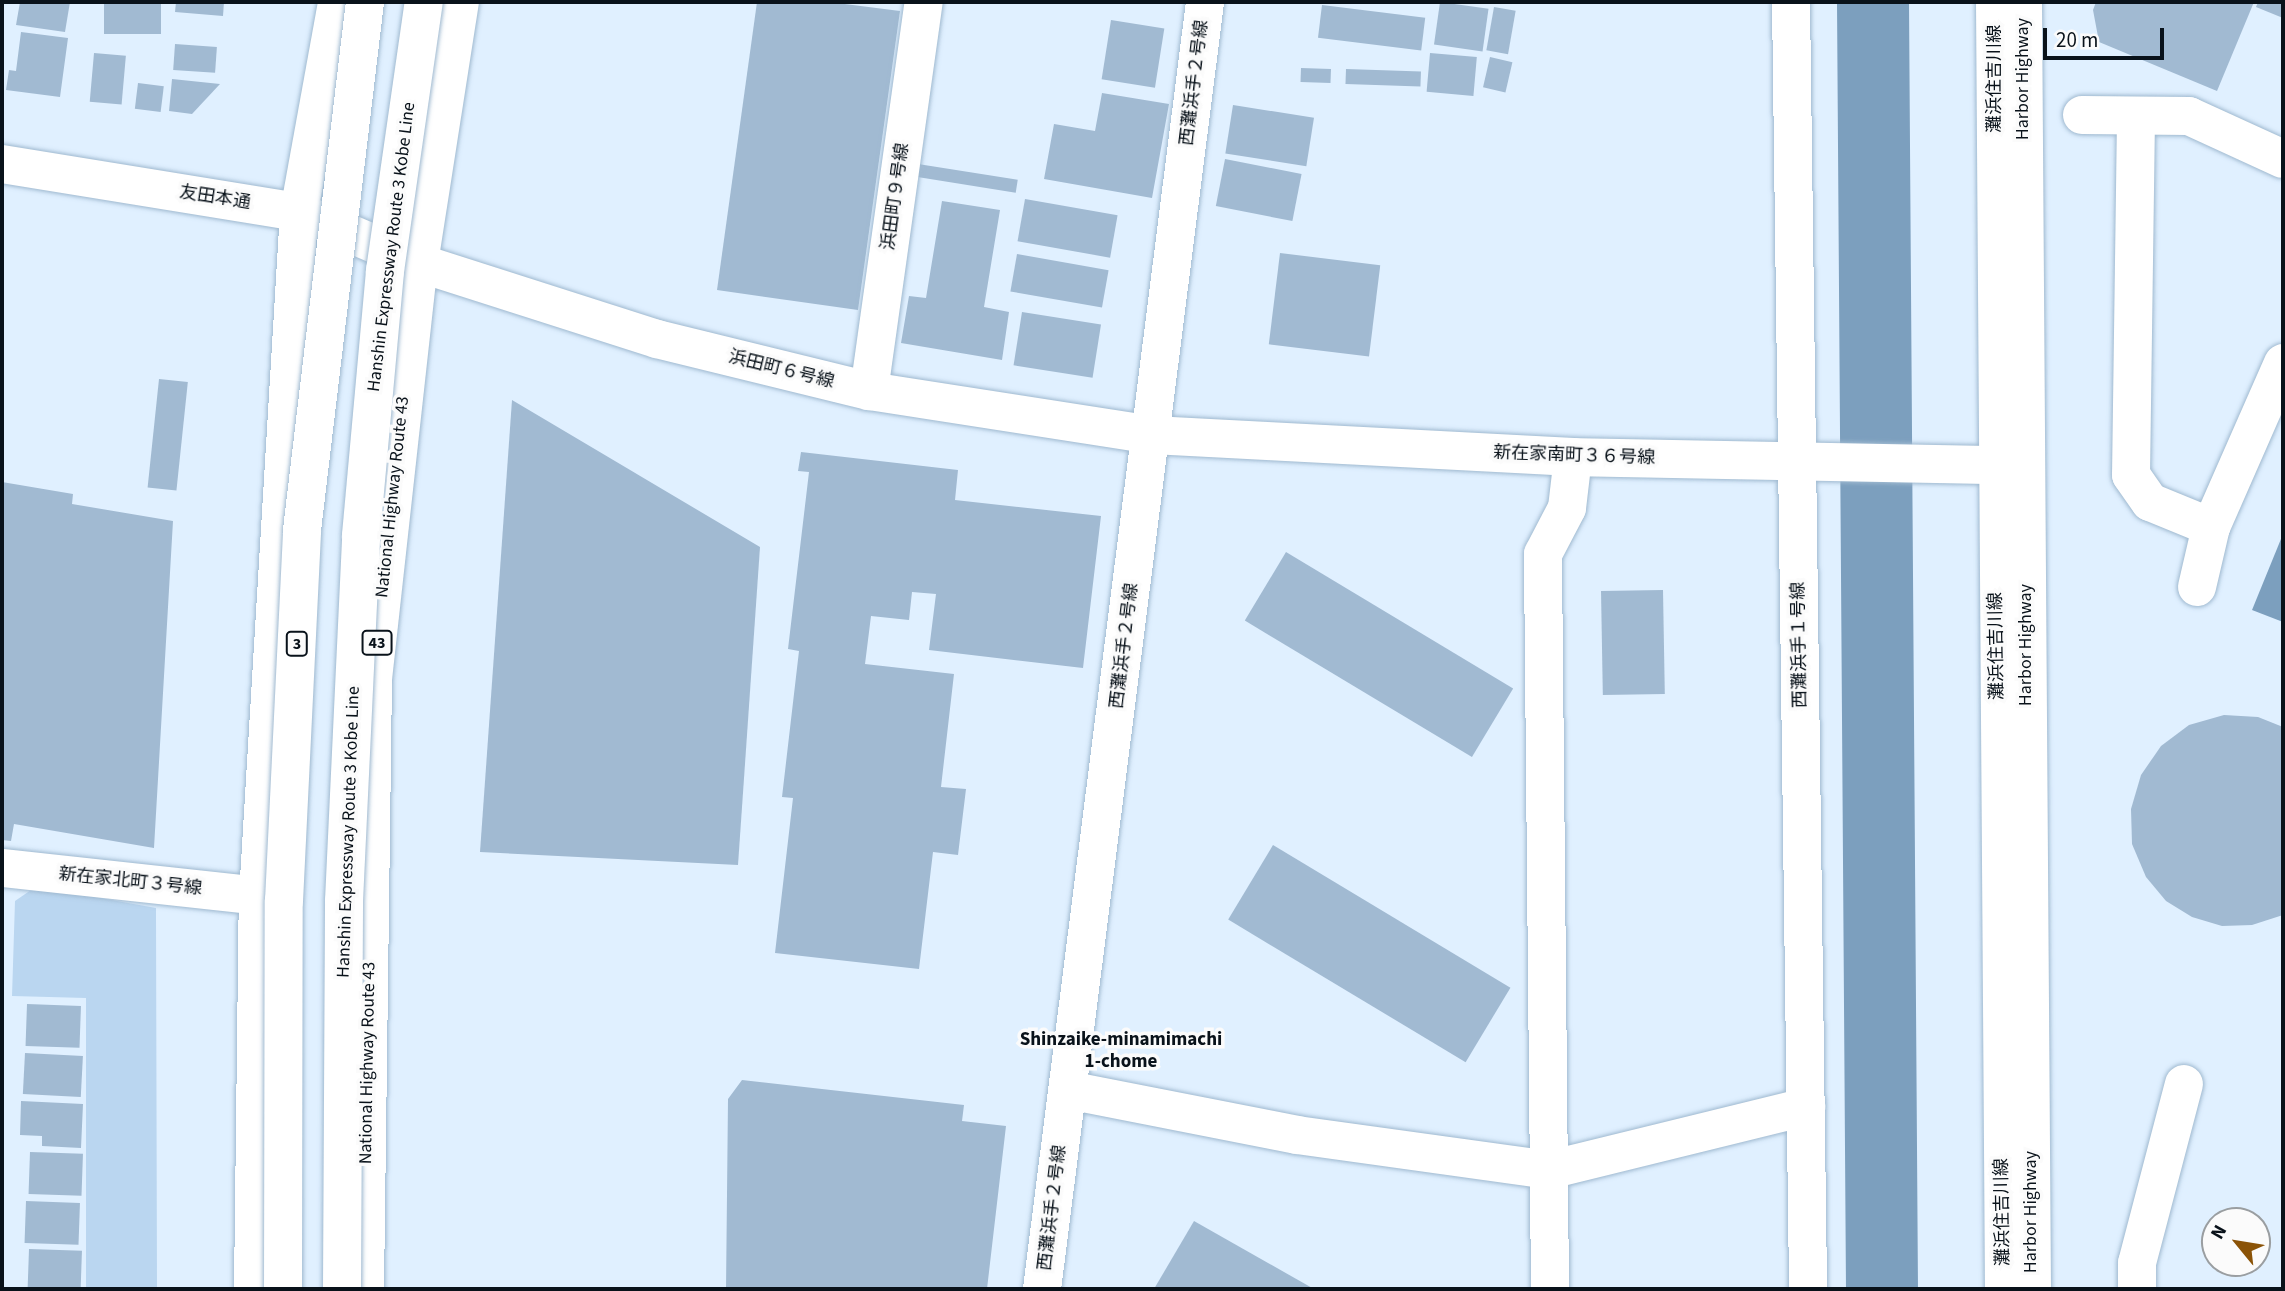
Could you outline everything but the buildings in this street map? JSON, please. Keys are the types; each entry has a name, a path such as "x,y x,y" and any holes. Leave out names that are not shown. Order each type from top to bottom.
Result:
{"main road":[{"path":"253,1289 258,896 299,212 337,2"},
{"name":"3","path":"283,1289 284,901 302,530 365,2"},
{"name":"Hanshin Expressway Route 3 Kobe Line","path":"342,1289 344,901 361,535 385,271 424,2"},
{"name":"National Highway Route 43","path":"365,1289 373,678 419,263 460,2"},
{"name":"浜田町９号線","path":"869,391 924,2"},
{"name":"西灘浜手２号線","path":"1042,1289 1205,2"},
{"name":"西灘浜手１号線","path":"1791,2 1808,1289"},
{"name":"灘浜住吉川線","path":"1995,2 1996,465 2004,1289"},
{"name":"Harbor Highway","path":"2023,2 2032,1289"},
{"name":"Harbor Highway","path":"2047,2 2055,1289"},
{"path":"2082,115 2136,118 2189,116 2283,159"},
{"path":"2136,118 2131,475 2150,502 2211,527"},
{"name":"友田本通","path":"2,164 299,212 419,263"},
{"name":"浜田町６号線","path":"419,263 657,339 869,391 1152,435"},
{"path":"2197,587 2211,527 2283,363"},
{"name":"新在家南町３６号線","path":"1152,435 1573,457 1797,465 1996,465"},
{"path":"1550,1289 1543,554 1567,508 1573,457"},
{"name":"新在家北町３号線","path":"2,868 258,896"},
{"path":"2137,1289 2137,1263 2184,1084"},
{"path":"1068,1090 1297,1136 1549,1170 1806,1107"}],"shaded area":[{"path":"2283,534 2283,622 2252,610"},
{"path":"45,888 156,908 157,1289 86,1289 86,998 12,996 15,901 31,890"}],"waterway":[{"path":"1873,2 1882,1289"}],"district":[{"name":"Shinzaike-minamimachi 1-chome","path":"1121,1051"}]}
